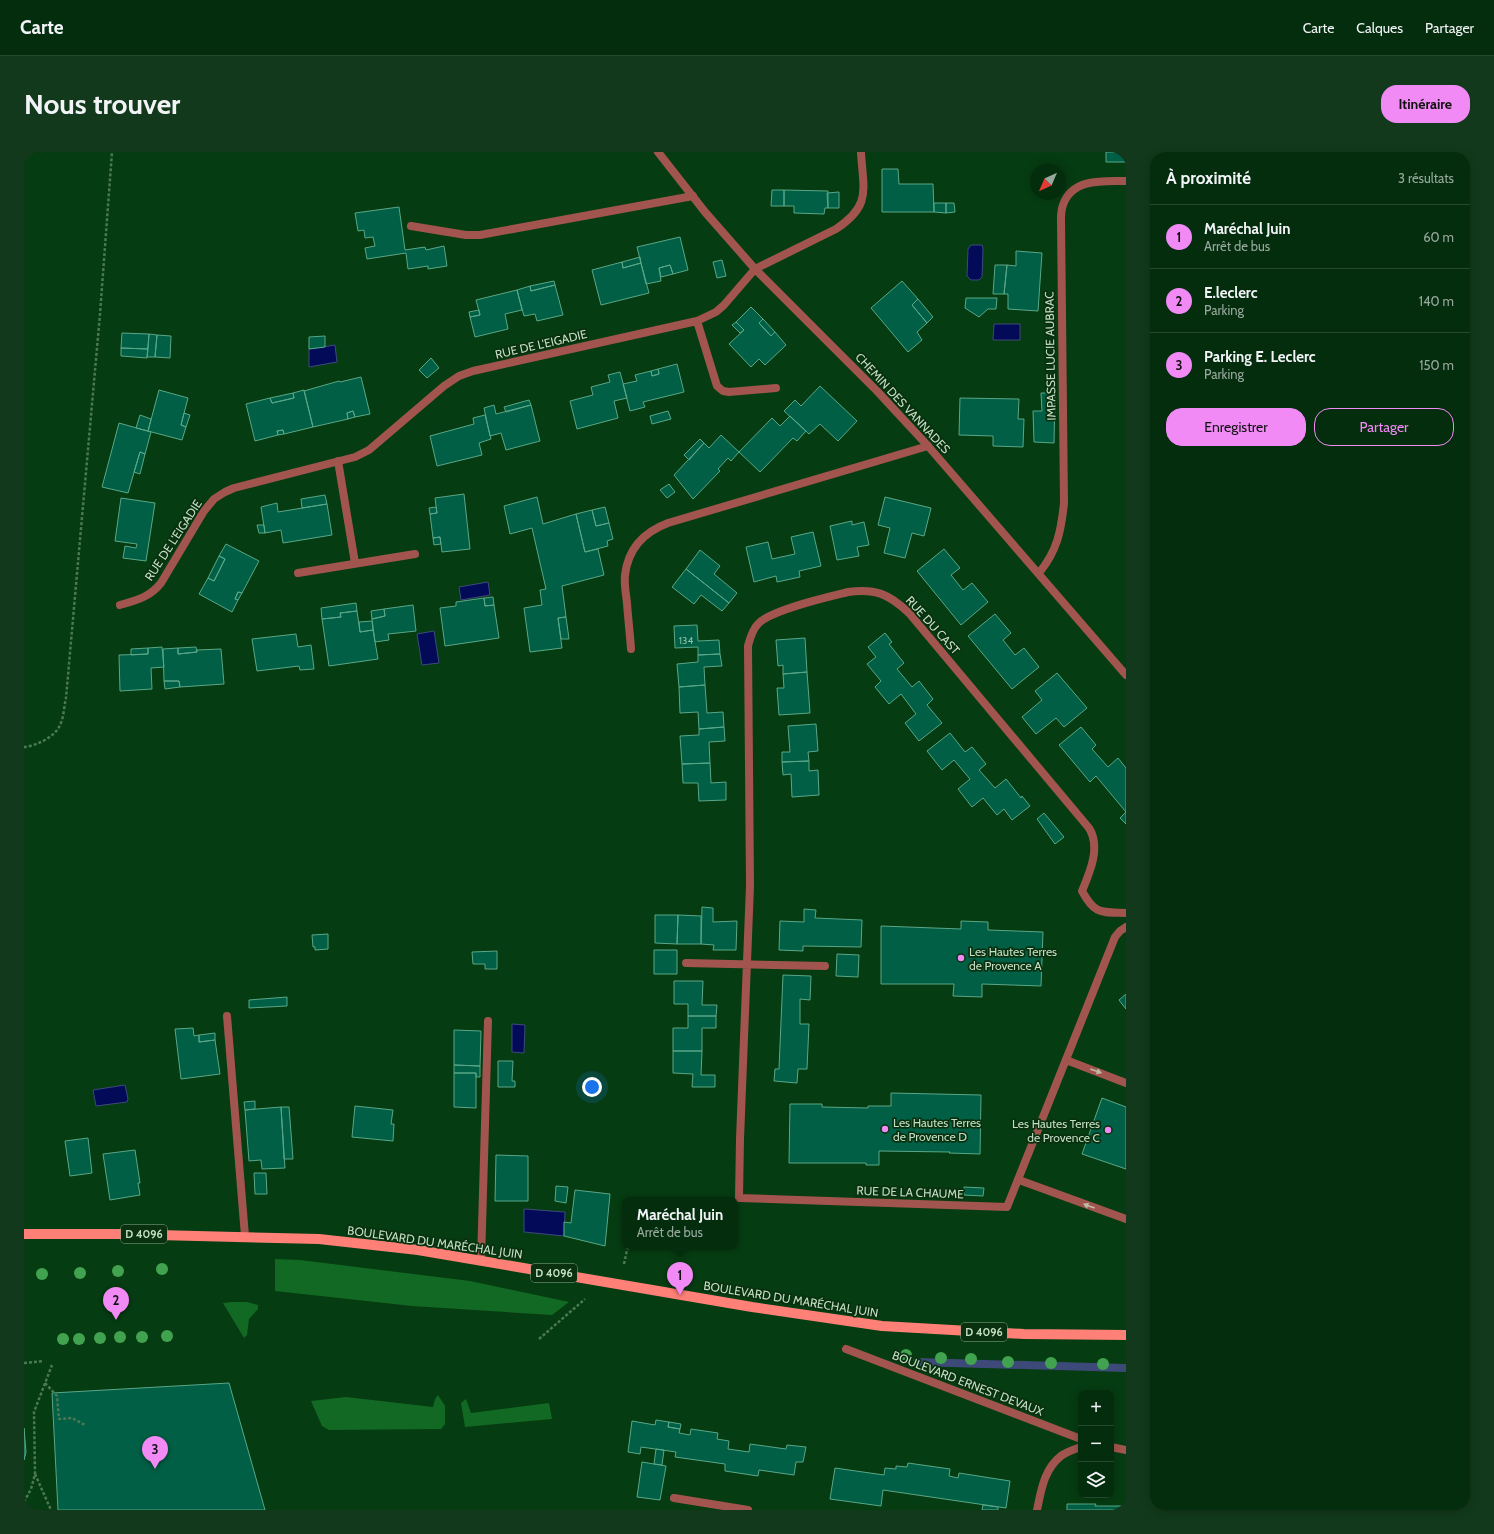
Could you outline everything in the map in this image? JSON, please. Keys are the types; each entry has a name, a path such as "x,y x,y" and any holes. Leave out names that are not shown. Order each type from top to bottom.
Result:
{"main road":[{"name":"BOULEVARD DU MARÉCHAL JUIN","path":"24,1234 118,1234 319,1238 418,1250 752,1307 882,1326 1024,1334 1126,1335"}],"street":[{"name":"CHEMIN DES VANNADES","path":"658,152 755,269 877,391 928,446 1125,672"},
{"path":"755,269 836,229 856,213 862,204 864,194 862,152"},
{"name":"IMPASSE LUCIE AUBRAC","path":"1038,573 1053,553 1058,538 1064,503 1062,206 1069,195 1083,184 1090,182 1126,181"},
{"path":"411,226 466,235 480,235 693,196"},
{"name":"RUE DE L'EIGADIE","path":"120,606 154,592 161,583 204,511 214,499 225,492 234,488 355,457 369,450 444,386 459,376 481,369 697,321 716,312 724,305 755,269"},
{"path":"697,321 718,386 723,391 728,392 776,388"},
{"path":"631,649 625,576 627,561 631,551 648,533 657,527 668,523 928,446"},
{"path":"338,461 354,563"},
{"path":"298,573 415,554"},
{"name":"RUE DU CAST","path":"751,851 748,646 751,636 757,624 766,617 777,612 848,592 871,590 887,596 899,603 909,612 1089,828 1094,836 1095,844 1092,868 1082,891 1089,904 1100,912 1126,913"},
{"name":"RUE DE LA CHAUME","path":"751,851 739,1198 1007,1207 1115,937 1126,927"},
{"path":"686,963 825,966"},
{"path":"227,1016 245,1236"},
{"path":"481,1261 488,1021"},
{"path":"1066,1060 1126,1083"},
{"path":"1019,1180 1126,1219"},
{"name":"BOULEVARD ERNEST DEVAUX","path":"846,1349 1078,1438"},
{"path":"1037,1510 1046,1475 1061,1456 1078,1448"},
{"path":"1114,1448 1126,1450"},
{"path":"674,1498 748,1510"}],"path":[{"path":"24,747 31,746 48,739 60,726 66,698 100,314 112,152"},
{"path":"624,1264 628,1249"},
{"path":"539,1339 585,1299"},
{"path":"24,1362 44,1361"},
{"path":"24,1502 31,1489 35,1474 34,1412 52,1365"},
{"path":"45,1383 56,1396 59,1419 72,1418 85,1425"},
{"path":"35,1474 50,1509"}],"green space":[{"path":"275,1259 300,1260 470,1281 569,1302 552,1315 412,1306 275,1291"},
{"path":"247,1302 258,1305 258,1309 249,1319 247,1335 244,1338 223,1303"},
{"path":"438,1395 445,1406 445,1424 441,1429 329,1430 322,1426 311,1401 346,1397 433,1407 435,1399"},
{"path":"466,1399 471,1413 549,1403 552,1419 465,1427 461,1403"}],"shaded area":[{"path":"971,245 982,245 983,249 982,277 979,280 971,280 967,276 968,249"},
{"path":"994,324 1020,324 1020,340 993,340"},
{"path":"335,345 337,362 309,367 309,349"},
{"path":"488,582 490,595 461,600 459,587"},
{"path":"434,631 439,663 422,665 417,634"},
{"path":"512,1024 525,1025 524,1053 512,1052"},
{"path":"125,1085 128,1099 127,1102 96,1106 93,1090"},
{"path":"524,1209 565,1212 564,1236 524,1232"}],"building":[{"path":"1106,152 1126,152 1126,162 1106,162"},
{"path":"882,169 898,169 899,184 933,184 934,212 882,212"},
{"path":"772,190 784,190 784,206 771,206"},
{"path":"784,190 828,191 828,208 825,208 824,214 794,213 794,206 784,206"},
{"path":"839,192 839,208 828,208 827,193"},
{"path":"934,203 946,203 946,213 934,212"},
{"path":"946,203 954,203 955,212 946,213"},
{"path":"399,207 405,250 425,247 426,250 444,246 447,266 428,269 428,266 408,269 406,253 367,259 365,248 375,246 373,237 365,238 364,230 358,231 355,213"},
{"path":"680,237 688,270 673,274 670,265 659,268 661,281 646,284 637,247"},
{"path":"1016,251 1042,253 1038,311 1008,309 1008,294 1004,294 1007,265 1016,266"},
{"path":"640,257 641,263 623,268 622,262"},
{"path":"722,260 726,276 717,278 713,262"},
{"path":"622,262 623,268 641,263 649,293 601,305 592,270"},
{"path":"670,265 673,274 661,277 659,268"},
{"path":"995,265 1007,265 1004,294 993,294"},
{"path":"554,281 555,285 531,291 530,286"},
{"path":"902,281 918,299 912,305 927,323 917,332 922,340 908,352 871,308"},
{"path":"555,285 563,315 537,321 535,314 524,316 517,290 530,286 531,291"},
{"path":"517,290 522,310 505,314 508,329 475,337 470,317 480,315 476,300"},
{"path":"966,298 997,298 996,309 988,309 979,317 965,308"},
{"path":"918,299 933,317 927,323 912,305"},
{"path":"751,307 763,319 759,323 771,336 775,332 786,345 765,365 759,359 751,367 729,344 744,330 736,322"},
{"path":"479,310 480,315 470,317 469,312"},
{"path":"763,319 775,332 771,336 759,323"},
{"path":"736,322 744,330 740,333 732,325"},
{"path":"122,333 149,334 148,349 121,348"},
{"path":"149,334 157,335 155,357 147,357"},
{"path":"157,335 171,336 170,358 155,357"},
{"path":"325,336 325,347 309,349 309,337"},
{"path":"121,348 148,349 147,358 121,356"},
{"path":"431,358 439,368 427,378 419,370"},
{"path":"677,364 684,392 643,402 645,407 630,411 623,384 637,381 635,375 651,371 652,376 659,374 658,369"},
{"path":"658,369 659,374 652,376 651,371"},
{"path":"620,372 627,398 614,401 618,418 577,429 570,401 593,395 591,387 610,382 608,375"},
{"path":"361,377 370,414 355,417 353,411 347,413 348,419 313,427 304,391 339,381"},
{"path":"820,386 857,421 838,441 820,424 809,434 784,411 795,400 801,406"},
{"path":"159,390 188,398 181,425 186,427 182,440 148,431"},
{"path":"304,390 313,427 284,434 283,430 277,431 278,435 255,441 246,404 270,398 272,403 294,398 293,393"},
{"path":"293,393 294,398 272,403 270,398"},
{"path":"1041,393 1055,393 1054,443 1034,442 1033,411 1042,411"},
{"path":"960,398 1019,399 1018,419 1024,419 1023,447 993,446 993,436 959,435"},
{"path":"529,400 531,405 506,412 504,407"},
{"path":"494,405 496,414 531,405 540,441 506,450 501,433 490,436 484,408"},
{"path":"353,411 355,417 348,419 347,413"},
{"path":"668,411 671,419 652,424 650,416"},
{"path":"184,413 190,415 186,427 181,425"},
{"path":"140,415 151,419 148,431 136,428"},
{"path":"485,415 491,439 479,443 482,455 437,466 430,436 474,424 473,418"},
{"path":"790,416 806,431 797,441 793,438 760,472 739,452 772,418 780,426"},
{"path":"119,423 151,432 145,454 140,452 128,493 102,487"},
{"path":"283,430 284,434 278,435 277,431"},
{"path":"721,435 739,452 731,461 728,458 718,469 720,471 693,499 674,475 704,443 709,448"},
{"path":"700,439 704,443 689,460 684,455"},
{"path":"140,452 145,454 140,474 134,472"},
{"path":"669,484 675,492 667,498 660,490"},
{"path":"464,494 470,549 442,552 440,537 433,538 430,514 437,513 435,498"},
{"path":"325,495 327,504 302,508 301,499"},
{"path":"537,497 543,524 576,514 585,552 598,549 604,575 562,586 566,617 558,618 562,648 530,652 524,608 542,605 540,590 546,589 532,528 510,534 504,506"},
{"path":"885,497 931,508 924,536 912,533 905,558 884,553 890,528 878,525"},
{"path":"121,498 155,503 146,561 123,558 125,546 136,548 137,544 115,541"},
{"path":"277,503 278,512 327,504 332,535 283,543 281,530 265,533 261,507"},
{"path":"436,507 437,513 430,514 429,508"},
{"path":"605,507 609,523 596,526 592,510"},
{"path":"592,510 596,526 609,523 613,539 607,541 608,546 585,552 576,514"},
{"path":"852,521 852,525 864,522 869,545 857,547 859,556 837,560 830,526"},
{"path":"257,525 264,525 265,533 259,533"},
{"path":"813,532 821,566 799,571 800,577 777,582 776,576 754,582 746,547 768,542 772,559 795,554 791,537"},
{"path":"440,537 441,544 434,545 433,538"},
{"path":"226,544 259,561 242,593 238,592 235,599 238,600 232,612 199,594 208,578 214,581 225,559 219,556"},
{"path":"944,549 960,568 951,575 963,590 972,583 988,602 961,625 917,571"},
{"path":"700,550 720,566 714,574 737,593 729,603 686,569"},
{"path":"219,556 225,559 214,581 208,578"},
{"path":"686,569 729,603 722,611 701,595 694,604 672,587"},
{"path":"238,592 242,593 238,600 235,599"},
{"path":"493,597 494,605 485,606 484,598"},
{"path":"484,598 485,606 494,605 499,638 445,646 440,608 456,606 456,602"},
{"path":"356,603 357,611 340,613 341,617 322,619 321,608"},
{"path":"413,605 416,631 388,634 389,640 375,642 372,619 385,616 384,609"},
{"path":"384,609 385,616 372,619 371,611"},
{"path":"357,611 360,632 373,630 378,659 329,666 322,619 341,617 340,613"},
{"path":"995,614 1011,633 1003,640 1015,655 1024,648 1039,667 1012,689 968,636"},
{"path":"566,617 569,639 561,639 558,618"},
{"path":"372,621 373,630 360,632 359,622"},
{"path":"697,625 698,641 719,640 720,654 698,655 698,647 675,648 674,626"},
{"path":"885,633 892,642 889,644 904,663 897,669 912,687 919,681 933,699 927,705 942,723 919,741 905,723 916,714 901,694 889,704 875,687 881,681 867,664 876,657 868,647"},
{"path":"296,634 298,647 311,645 314,669 300,670 299,666 257,671 252,639"},
{"path":"805,638 807,672 783,674 783,665 778,666 776,640"},
{"path":"162,647 164,667 151,668 152,689 120,691 119,655 148,654 148,648"},
{"path":"196,647 197,652 178,654 178,648"},
{"path":"148,648 148,654 131,655 131,649"},
{"path":"178,648 178,654 197,652 197,650 221,649 224,684 180,687 179,681 164,681 163,649"},
{"path":"720,654 722,666 704,667 705,685 679,687 677,664 698,662 698,655"},
{"path":"807,672 810,713 779,715 777,688 784,688 783,674"},
{"path":"1057,673 1087,708 1064,727 1056,718 1036,734 1022,717 1042,700 1035,691"},
{"path":"164,681 179,681 180,687 165,689"},
{"path":"705,685 707,713 723,712 724,727 699,729 698,712 680,713 679,687"},
{"path":"816,724 818,751 808,752 809,761 782,762 782,752 790,752 788,726"},
{"path":"724,727 725,741 709,742 710,763 682,764 680,736 699,735 699,729"},
{"path":"1081,727 1096,745 1092,749 1108,767 1118,758 1126,768 1126,812 1096,776 1090,782 1059,745"},
{"path":"950,733 965,752 972,747 986,764 979,770 995,788 1006,779 1021,798 1022,796 1030,806 1012,820 1004,809 997,815 983,798 972,807 958,789 970,779 954,760 942,770 927,751"},
{"path":"809,761 809,771 818,770 819,795 792,797 791,774 783,775 782,762"},
{"path":"710,763 711,783 726,782 726,800 699,801 698,783 683,783 682,764"},
{"path":"1126,812 1126,824 1120,818"},
{"path":"1044,813 1064,837 1055,844 1037,819"},
{"path":"702,907 713,908 713,922 737,921 736,950 713,950 714,945 701,944"},
{"path":"804,909 816,910 815,918 862,920 861,947 803,946 803,951 779,950 780,921 804,922"},
{"path":"655,915 678,915 677,944 655,943"},
{"path":"678,915 701,916 701,944 677,944"},
{"name":"Les Hautes Terres de Provence A","path":"961,921 988,922 988,930 1043,932 1041,986 982,984 982,997 953,996 954,984 881,984 881,926 961,929"},
{"path":"328,934 328,949 315,950 315,947 313,947 312,935"},
{"path":"654,950 677,950 677,974 654,974"},
{"path":"497,951 497,969 485,969 485,964 473,964 472,952"},
{"path":"837,954 859,955 858,977 836,976"},
{"path":"783,975 811,976 810,1000 800,999 800,1024 809,1024 807,1069 798,1069 797,1083 774,1081 775,1069 779,1069"},
{"path":"674,981 703,981 702,1005 717,1005 716,1016 688,1016 688,1004 674,1004"},
{"path":"1126,994 1126,1009 1119,1000"},
{"path":"287,997 287,1006 249,1008 249,1000"},
{"path":"688,1016 716,1016 716,1028 702,1028 702,1051 673,1051 673,1028 688,1028"},
{"path":"193,1028 194,1036 199,1035 199,1042 215,1040 220,1074 181,1079 175,1029"},
{"path":"454,1030 481,1031 480,1066 454,1065"},
{"path":"215,1033 215,1040 199,1042 199,1035"},
{"path":"673,1051 702,1051 701,1075 715,1075 715,1087 692,1087 693,1074 673,1073"},
{"path":"498,1061 513,1061 512,1081 515,1081 515,1087 498,1087"},
{"path":"454,1065 480,1066 480,1077 476,1077 476,1073 454,1073"},
{"path":"454,1073 476,1073 476,1108 454,1107"},
{"name":"Les Hautes Terres de Provence D","path":"891,1093 981,1095 980,1154 879,1151 879,1165 866,1165 866,1163 789,1163 790,1104 822,1104 822,1107 868,1108 868,1106 891,1106"},
{"name":"Les Hautes Terres de Provence C","path":"1102,1098 1126,1107 1126,1169 1082,1154"},
{"path":"255,1101 255,1109 245,1110 244,1102"},
{"path":"355,1106 393,1110 391,1124 394,1124 393,1141 352,1137"},
{"path":"281,1107 289,1107 293,1159 284,1159"},
{"path":"281,1107 285,1168 262,1169 261,1160 249,1161 245,1110"},
{"path":"88,1138 92,1173 70,1176 65,1141"},
{"path":"135,1150 140,1183 138,1183 140,1195 110,1200 103,1154"},
{"path":"496,1155 528,1156 528,1201 495,1201"},
{"path":"254,1173 266,1173 267,1194 255,1194"},
{"path":"556,1186 568,1187 566,1203 555,1201"},
{"path":"964,1187 984,1188 983,1196 964,1195"},
{"path":"575,1190 610,1194 605,1246 564,1236 564,1222 571,1223"},
{"path":"229,1383 265,1510 58,1510 52,1393"},
{"path":"656,1420 669,1422 668,1427 680,1429 679,1433 690,1435 691,1429 718,1433 717,1439 729,1441 728,1449 749,1452 750,1444 786,1449 787,1445 806,1447 803,1462 796,1462 794,1475 759,1470 758,1476 725,1471 725,1464 675,1457 676,1452 641,1447 640,1454 628,1452 632,1421 655,1425"},
{"path":"669,1422 681,1424 680,1429 668,1427"},
{"path":"24,1428 26,1452 24,1460"},
{"path":"656,1449 664,1450 662,1465 654,1464"},
{"path":"642,1462 666,1466 660,1500 637,1497"},
{"path":"908,1463 950,1469 949,1476 958,1478 959,1473 1010,1481 1006,1508 883,1490 881,1506 830,1499 835,1468 884,1475 885,1468 896,1469 896,1466 907,1467"},
{"path":"1067,1504 1126,1506 1126,1510 1067,1510"},
{"path":"983,1505 998,1507 998,1510 982,1510"}],"waterway":[{"path":"917,1362 1126,1368"}],"place":[{"name":"Les Hautes Terres de Provence A","path":"961,958"},
{"name":"Les Hautes Terres de Provence D","path":"885,1129"},
{"name":"Les Hautes Terres de Provence C","path":"1108,1130"},
{"name":"Maréchal Juin","path":"680,1295"},
{"name":"E.leclerc","path":"116,1320"},
{"name":"Parking E. Leclerc","path":"155,1469"}]}
